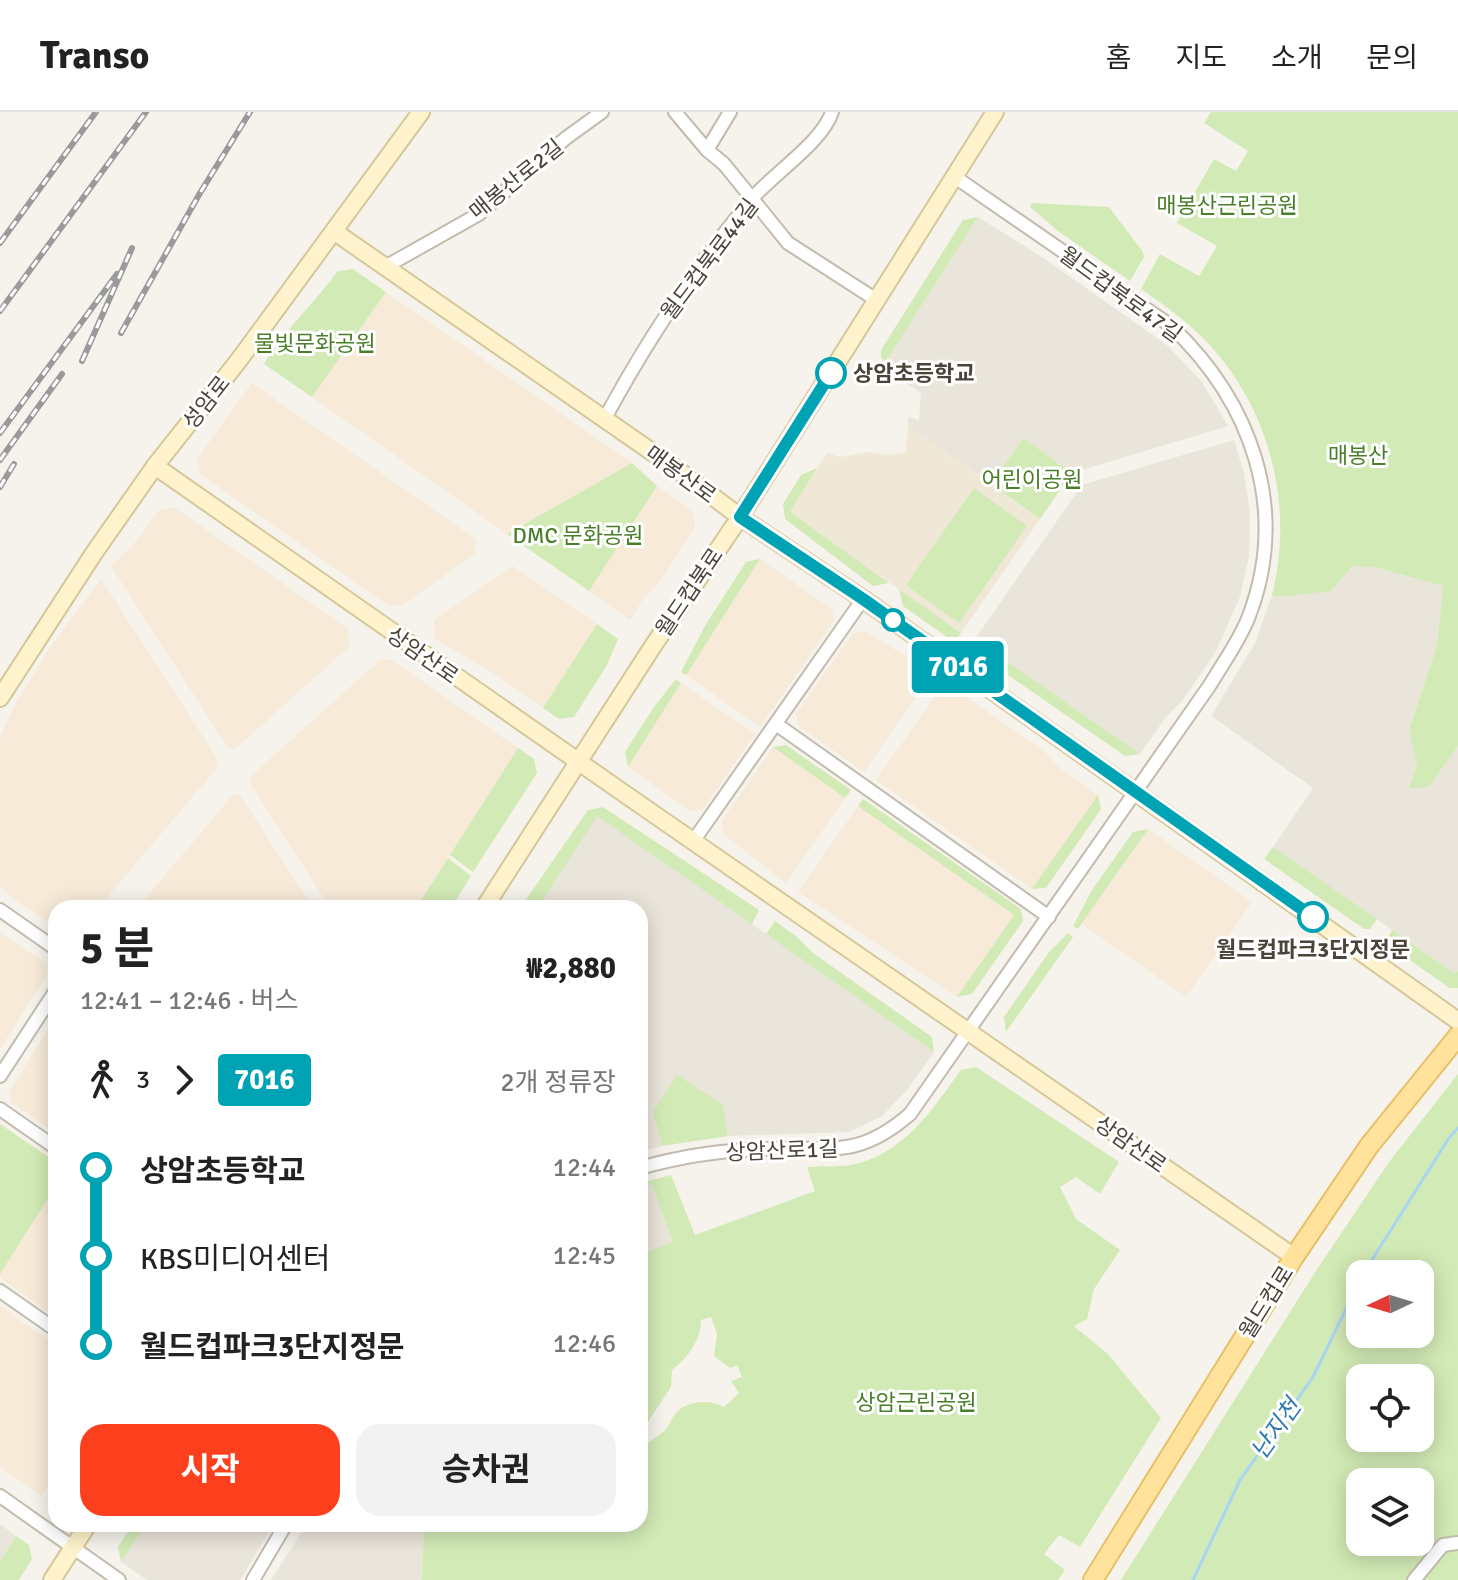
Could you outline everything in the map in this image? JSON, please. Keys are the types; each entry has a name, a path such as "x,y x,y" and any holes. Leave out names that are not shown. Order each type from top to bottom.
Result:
{"main road":[{"name":"성암로","path":"0,698 155,466 335,232 421,112"},
{"name":"월드컵북로","path":"489,900 740,517 995,112"},
{"name":"매봉산로","path":"335,232 740,517 863,599 1458,1021"},
{"name":"상암산로","path":"155,466 1294,1257"},
{"name":"월드컵로","path":"1093,1580 1294,1257 1369,1146 1458,1036"},
{"path":"52,1580 83,1532"}],"street":[{"name":"매봉산로2길","path":"385,267 479,214 566,138 602,112"},
{"path":"675,112 707,150 724,164 788,243 878,301"},
{"path":"707,150 730,112"},
{"name":"월드컵북로44길","path":"604,420 673,303 751,199 823,129 832,112"},
{"name":"월드컵북로47길","path":"955,177 1171,326 1195,348 1214,372 1231,399 1253,449 1264,500 1266,530 1253,605 1218,672 1137,792"},
{"path":"694,840 863,599"},
{"path":"776,724 1049,917"},
{"path":"968,1031 1137,792"},
{"path":"0,910 48,943"},
{"path":"0,1076 48,1002"},
{"name":"상암산로1길","path":"648,1166 727,1151 840,1149 879,1138 910,1114 968,1031"},
{"path":"0,1109 48,1142"},
{"path":"0,1291 48,1324"},
{"path":"0,1496 48,1530"},
{"path":"51,1532 119,1580"},
{"path":"253,1580 281,1532"},
{"path":"1414,1580 1443,1545 1458,1543"}],"shaded area":[{"path":"978,217 1042,257 1168,346 1202,382 1228,426 1072,473 1023,438 991,484 908,426 908,416 919,421 921,393 895,376 885,363"},
{"path":"386,292 632,463 507,534 312,397"},
{"path":"252,383 476,539 475,554 401,606 389,606 200,474 197,459"},
{"name":"상암초등학교","path":"908,426 1040,519 961,633 789,512 827,453 840,457 869,452 887,455 906,452"},
{"path":"1234,440 1244,473 1250,515 1249,556 1240,597 1215,653 1140,754 975,639 1082,485"},
{"path":"657,486 693,511 695,526 659,583 643,599 630,620 589,591"},
{"path":"174,507 348,629 349,647 235,749 228,748 111,566 132,546 159,510"},
{"path":"760,559 832,609 834,621 760,727 686,675"},
{"path":"513,566 597,624 543,708 498,676 434,638 434,620"},
{"path":"1352,566 1378,568 1443,586 1437,645 1409,729 1417,765 1409,787 1429,787 1458,746 1458,971 1455,974 1273,847 1313,788 1211,716 1255,643 1272,595"},
{"path":"101,579 218,760 217,768 105,900 48,900 48,922 0,886 0,737 16,703 51,646"},
{"path":"865,631 932,673 864,772 799,726 796,714 853,633"},
{"path":"380,660 392,660 518,748 421,900 325,900 250,783 251,776"},
{"path":"945,682 1045,752 1061,769 1098,795 1032,889 876,780"},
{"path":"681,683 755,734 703,809 691,811 628,767"},
{"path":"773,747 845,798 786,883 723,834 721,822"},
{"path":"233,795 240,795 308,900 144,900"},
{"path":"858,806 1014,915 957,997 798,892"},
{"path":"597,815 934,1052 908,1089 882,1116 849,1132 728,1136 723,1105 653,1112 662,1146 648,1150 648,900 543,900"},
{"path":"1148,829 1252,902 1186,997 1082,924"},
{"path":"0,932 45,963 47,975 0,1049"},
{"path":"48,1030 48,1128 12,1103 9,1092"},
{"path":"648,1183 652,1185 674,1242 648,1251"},
{"path":"48,1199 48,1311 0,1278"},
{"path":"0,1306 48,1339 48,1485 41,1496 0,1467"},
{"path":"0,1524 16,1536 0,1561"},
{"path":"141,1532 269,1532 240,1580 147,1580 121,1562"},
{"path":"302,1532 424,1532 422,1580 271,1580"}],"green space":[{"name":"매봉산","path":"1211,112 1458,112 1458,746 1429,787 1409,788 1417,765 1409,730 1437,645 1443,586 1378,568 1352,566 1331,591 1278,597 1272,595 1278,561 1278,492 1260,425 1227,365 1189,325 1141,289 1160,254 1199,276 1217,246 1177,223 1214,159 1236,171 1248,151 1204,123"},
{"path":"1032,203 1109,207 1143,252 1144,257 1130,281 1058,231 1030,207"},
{"path":"978,217 885,363 881,350 963,220"},
{"name":"물빛문화공원","path":"353,269 386,292 312,397 264,364 338,271"},
{"name":"어린이공원","path":"1023,438 1072,473 1040,519 991,484"},
{"name":"DMC 문화공원","path":"632,463 657,486 589,591 507,534"},
{"path":"817,468 790,512 889,583 873,586 785,519 783,504 801,475"},
{"path":"974,488 1027,526 959,623 906,585"},
{"path":"760,559 686,675 681,672 706,624 746,562"},
{"path":"899,589 961,633 954,642 903,606"},
{"path":"597,624 618,639 607,665 574,717 559,719 543,708"},
{"path":"975,639 1140,754 1125,756 995,666 966,651"},
{"path":"676,679 681,683 628,767 625,752"},
{"path":"786,745 851,790 845,798 773,747"},
{"path":"518,748 534,759 537,773 473,872 450,855"},
{"path":"1098,795 1101,809 1046,888 1032,889"},
{"path":"863,799 1021,909 1023,921 972,994 957,997 1014,915 858,806"},
{"path":"603,807 759,910 752,924 597,816 543,900 526,900 588,810"},
{"path":"1148,829 1078,929 1073,926 1092,890 1133,832"},
{"path":"1273,847 1377,919 1370,929 1364,929 1264,859"},
{"path":"448,858 471,876 456,900 421,900"},
{"path":"775,921 813,953 932,1037 934,1052 766,934"},
{"path":"1392,930 1454,973 1458,971 1458,988 1450,988 1385,943"},
{"path":"1068,933 1073,937 1006,1032 1004,1017 1049,952"},
{"name":"상암근린공원","path":"976,1067 1119,1162 1100,1194 1076,1177 1060,1187 1076,1219 1120,1250 1094,1289 1087,1319 1074,1326 1108,1354 1161,1418 1080,1547 1059,1535 1044,1554 1065,1570 1058,1580 422,1580 424,1532 648,1532 648,1443 666,1429 675,1414 685,1406 705,1402 724,1407 739,1393 731,1381 742,1377 737,1365 730,1368 714,1356 717,1334 711,1317 701,1320 696,1342 672,1370 671,1387 648,1422 648,1251 673,1242 648,1181 671,1175 695,1235 815,1191 807,1167 851,1165 886,1152 915,1129 961,1070"},
{"path":"1458,1074 1458,1580 1121,1580 1314,1274 1389,1162"},
{"path":"677,1075 723,1105 728,1136 662,1146 653,1112"},
{"path":"0,1124 48,1157 48,1199 0,1274"},
{"path":"128,1532 141,1532 121,1562 118,1547"},
{"path":"16,1536 29,1545 32,1559 19,1580 0,1580 0,1561"}],"waterway":[{"name":"난지천","path":"1372,1260 1458,1128"},
{"name":"난지천","path":"1193,1580 1240,1480 1313,1377 1346,1309"}],"railway":[{"path":"0,243 96,112"},
{"path":"0,311 146,112"},
{"path":"121,333 250,112"},
{"path":"82,361 132,248"},
{"path":"0,433 117,274"},
{"path":"0,460 62,374"},
{"path":"0,487 14,464"}],"bus line":[{"name":"7016","path":"831,373 740,517 863,599 1313,917"}],"place":[{"name":"상암초등학교","path":"831,373"},
{"name":"월드컵파크3단지정문","path":"1313,917"}],"park label":[{"name":"매봉산근린공원","path":"1227,205"}]}
